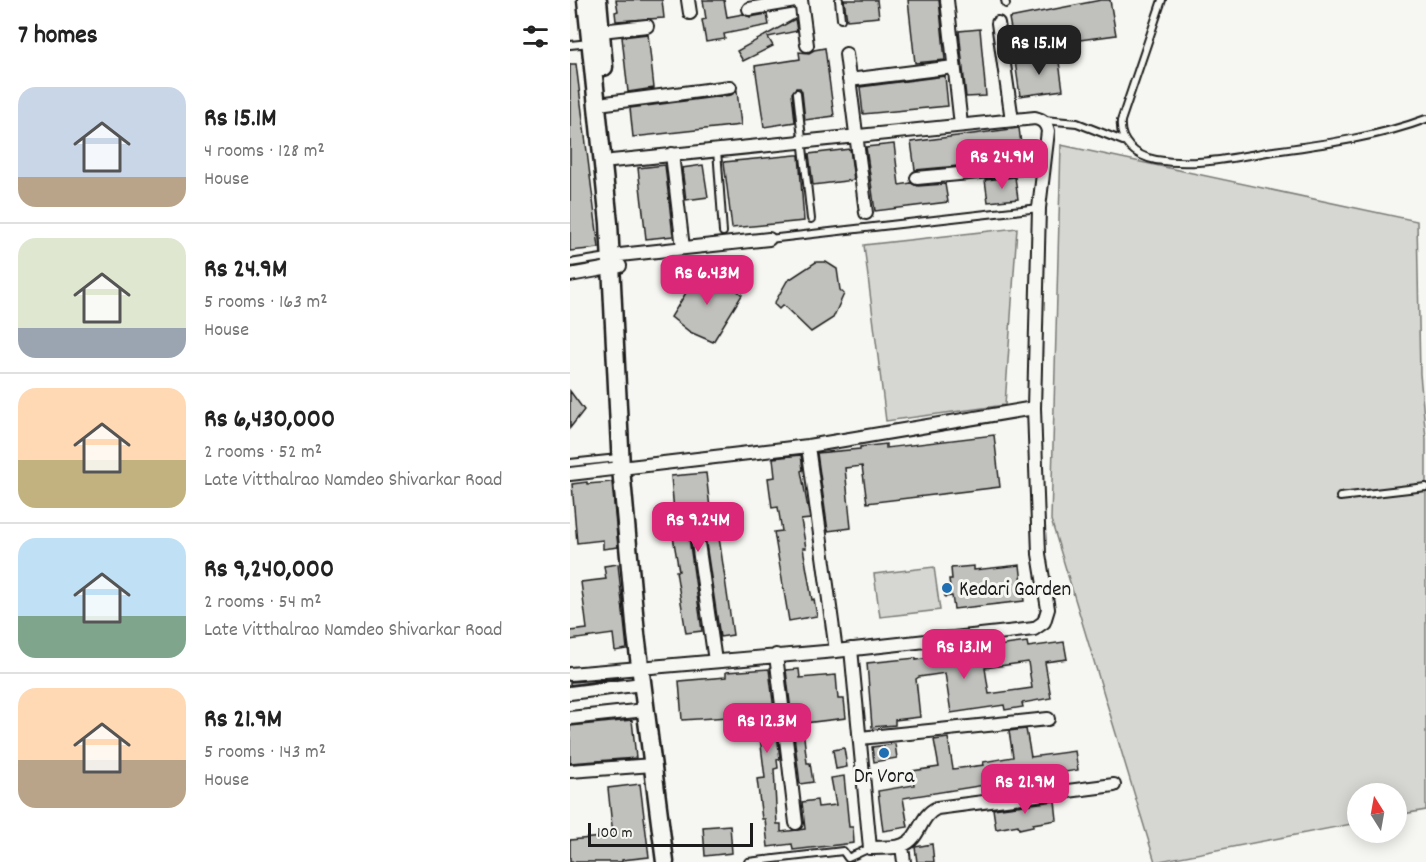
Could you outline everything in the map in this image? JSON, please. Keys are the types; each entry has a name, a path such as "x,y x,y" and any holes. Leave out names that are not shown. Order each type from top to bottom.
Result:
{"main road":[{"path":"586,0 598,38 612,161 624,463 644,673 673,862"},
{"path":"598,0 598,38 616,261"},
{"path":"644,673 645,710 665,862"}],"street":[{"path":"688,0 690,13"},
{"path":"749,9 801,0 807,45"},
{"path":"947,0 961,125"},
{"path":"998,23 1012,120"},
{"path":"598,38 646,26"},
{"path":"846,54 866,213"},
{"path":"849,80 954,67"},
{"path":"606,103 730,87"},
{"path":"570,693 644,673 715,661 836,651 1034,629 1044,622 1048,609 1039,554 1034,408 1039,208 1048,131 1041,119 804,140 612,161"},
{"path":"672,154 683,248"},
{"path":"917,178 1044,166"},
{"path":"570,275 616,261 683,248 769,239"},
{"path":"570,474 624,463 808,446 1034,408"},
{"path":"808,446 836,651"},
{"path":"694,515 715,661"},
{"path":"851,649 870,848 902,846 911,840 929,812 937,808 1114,785"},
{"path":"776,656 795,824"},
{"path":"570,674 644,673"},
{"path":"570,718 645,710"},
{"path":"860,738 1048,718"},
{"path":"570,771 653,765"},
{"path":"902,846 904,862"}],"lane":[{"path":"838,0 841,19"},
{"path":"1124,141 1120,132 1121,121 1162,0"},
{"path":"570,45 598,38"},
{"path":"797,93 811,219"},
{"path":"1041,119 1077,123 1124,141 1141,154 1154,159 1172,162 1208,162 1334,142 1407,126 1426,119"},
{"path":"717,149 723,232"},
{"path":"769,239 1039,208"},
{"path":"570,263 616,261"},
{"path":"570,463 624,463"},
{"path":"1340,497 1426,487"},
{"path":"748,862 787,860 843,851 848,860 870,848"}],"shaded area":[{"path":"1061,145 1417,221 1420,374 1426,439 1426,810 1407,813 1407,783 1347,783 1347,825 1155,862 1051,520"},
{"path":"1017,228 1005,405 886,421 864,245"},
{"path":"934,567 940,610 880,617 874,574"}],"building":[{"path":"616,0 662,0 664,18 616,21 615,12 618,11"},
{"path":"703,0 724,0 727,17 767,14 769,25 724,34 725,39 706,42 702,20 706,19"},
{"path":"844,0 877,0 879,17 847,20"},
{"path":"908,0 939,0 945,60 915,63"},
{"path":"1110,0 1116,35 1080,40 1079,34 1014,46 1009,18"},
{"path":"795,19 797,31 768,37 773,46 743,61 737,51"},
{"path":"980,29 986,96 966,97 959,31"},
{"path":"648,34 654,88 628,92 622,37"},
{"path":"825,48 834,116 805,120 802,92 800,88 796,88 792,93 795,122 764,127 755,66 800,59 799,52 809,53"},
{"path":"1058,55 1063,90 1020,96 1015,61"},
{"path":"570,64 576,64 599,248 570,251"},
{"path":"945,76 948,106 863,114 860,87"},
{"path":"737,91 741,125 633,137 630,108 731,95"},
{"path":"1019,128 1023,160 915,170 911,142"},
{"path":"894,144 899,185 945,184 948,202 875,211 866,147"},
{"path":"850,149 854,180 813,185 809,154"},
{"path":"799,155 804,221 732,228 724,162"},
{"path":"665,165 673,236 646,239 638,168"},
{"path":"703,165 708,197 686,200 682,168"},
{"path":"1015,177 1018,199 988,202 985,180"},
{"path":"816,262 826,262 837,269 840,290 844,294 833,318 811,332 783,305 779,309 774,304 787,281"},
{"path":"700,270 724,279 742,295 713,342 690,332 671,317"},
{"path":"570,391 584,410 570,428"},
{"path":"994,435 1000,487 867,503 862,466 845,468 851,528 828,531 817,453 886,444 886,448"},
{"path":"801,455 803,470 801,471 810,519 801,520 806,548 803,548 817,616 789,621 774,532 782,531 778,507 772,508 768,478 775,477 773,458"},
{"path":"706,473 711,517 715,516 733,635 720,637 701,510 692,507 687,511 686,516 702,631 686,633 671,525 675,524 671,476"},
{"path":"587,482 587,484 612,482 618,547 603,549 603,540 577,543 572,484"},
{"path":"618,564 627,649 615,651 613,634 570,640 570,631 587,629 581,582 606,579 604,566"},
{"path":"1020,565 1024,601 954,609 952,596 945,597 944,589 950,588 949,579 952,579 951,568 974,566 974,570"},
{"path":"1027,642 1028,647 1064,642 1067,659 1045,662 1051,698 1022,703 1023,707 1005,710 1004,705 951,713 945,673 919,677 916,679 920,717 895,720 895,725 872,727 867,663 916,658 916,660 948,655 947,653","holes":["1028,662 1032,688 989,694 985,668"]},
{"path":"769,669 780,759 777,760 778,768 774,769 777,824 781,824 781,832 805,829 802,802 817,800 818,807 836,805 831,778 844,776 849,827 853,827 854,843 793,850 792,844 768,847 757,779 765,778 758,721 730,724 729,717 682,720 679,681 726,677 726,672"},
{"path":"799,669 800,678 836,675 838,699 844,699 846,718 805,723 803,729 807,763 810,763 813,782 800,784 786,670"},
{"path":"623,678 570,685 570,682"},
{"path":"632,720 636,758 570,763 570,726"},
{"path":"1026,729 1031,757 1075,751 1078,770 903,798 908,827 883,831 878,791 914,785 912,771 939,767 934,740 948,738 953,769 984,765 983,762 1013,757 1009,731"},
{"name":"Dr Vora","path":"895,744 897,758 874,762 872,747"},
{"path":"844,748 847,767 836,769 833,750"},
{"path":"640,784 649,857 622,860 622,862 570,862 570,840 613,836 608,788"},
{"path":"1055,801 1057,820 1019,829 1018,825 996,829 993,809"},
{"path":"730,825 732,853 705,856 703,827"},
{"path":"932,844 934,862 917,862 915,847"}],"place":[{"name":"Kedari Garden","path":"947,588"},
{"name":"Dr Vora","path":"884,753"}]}
